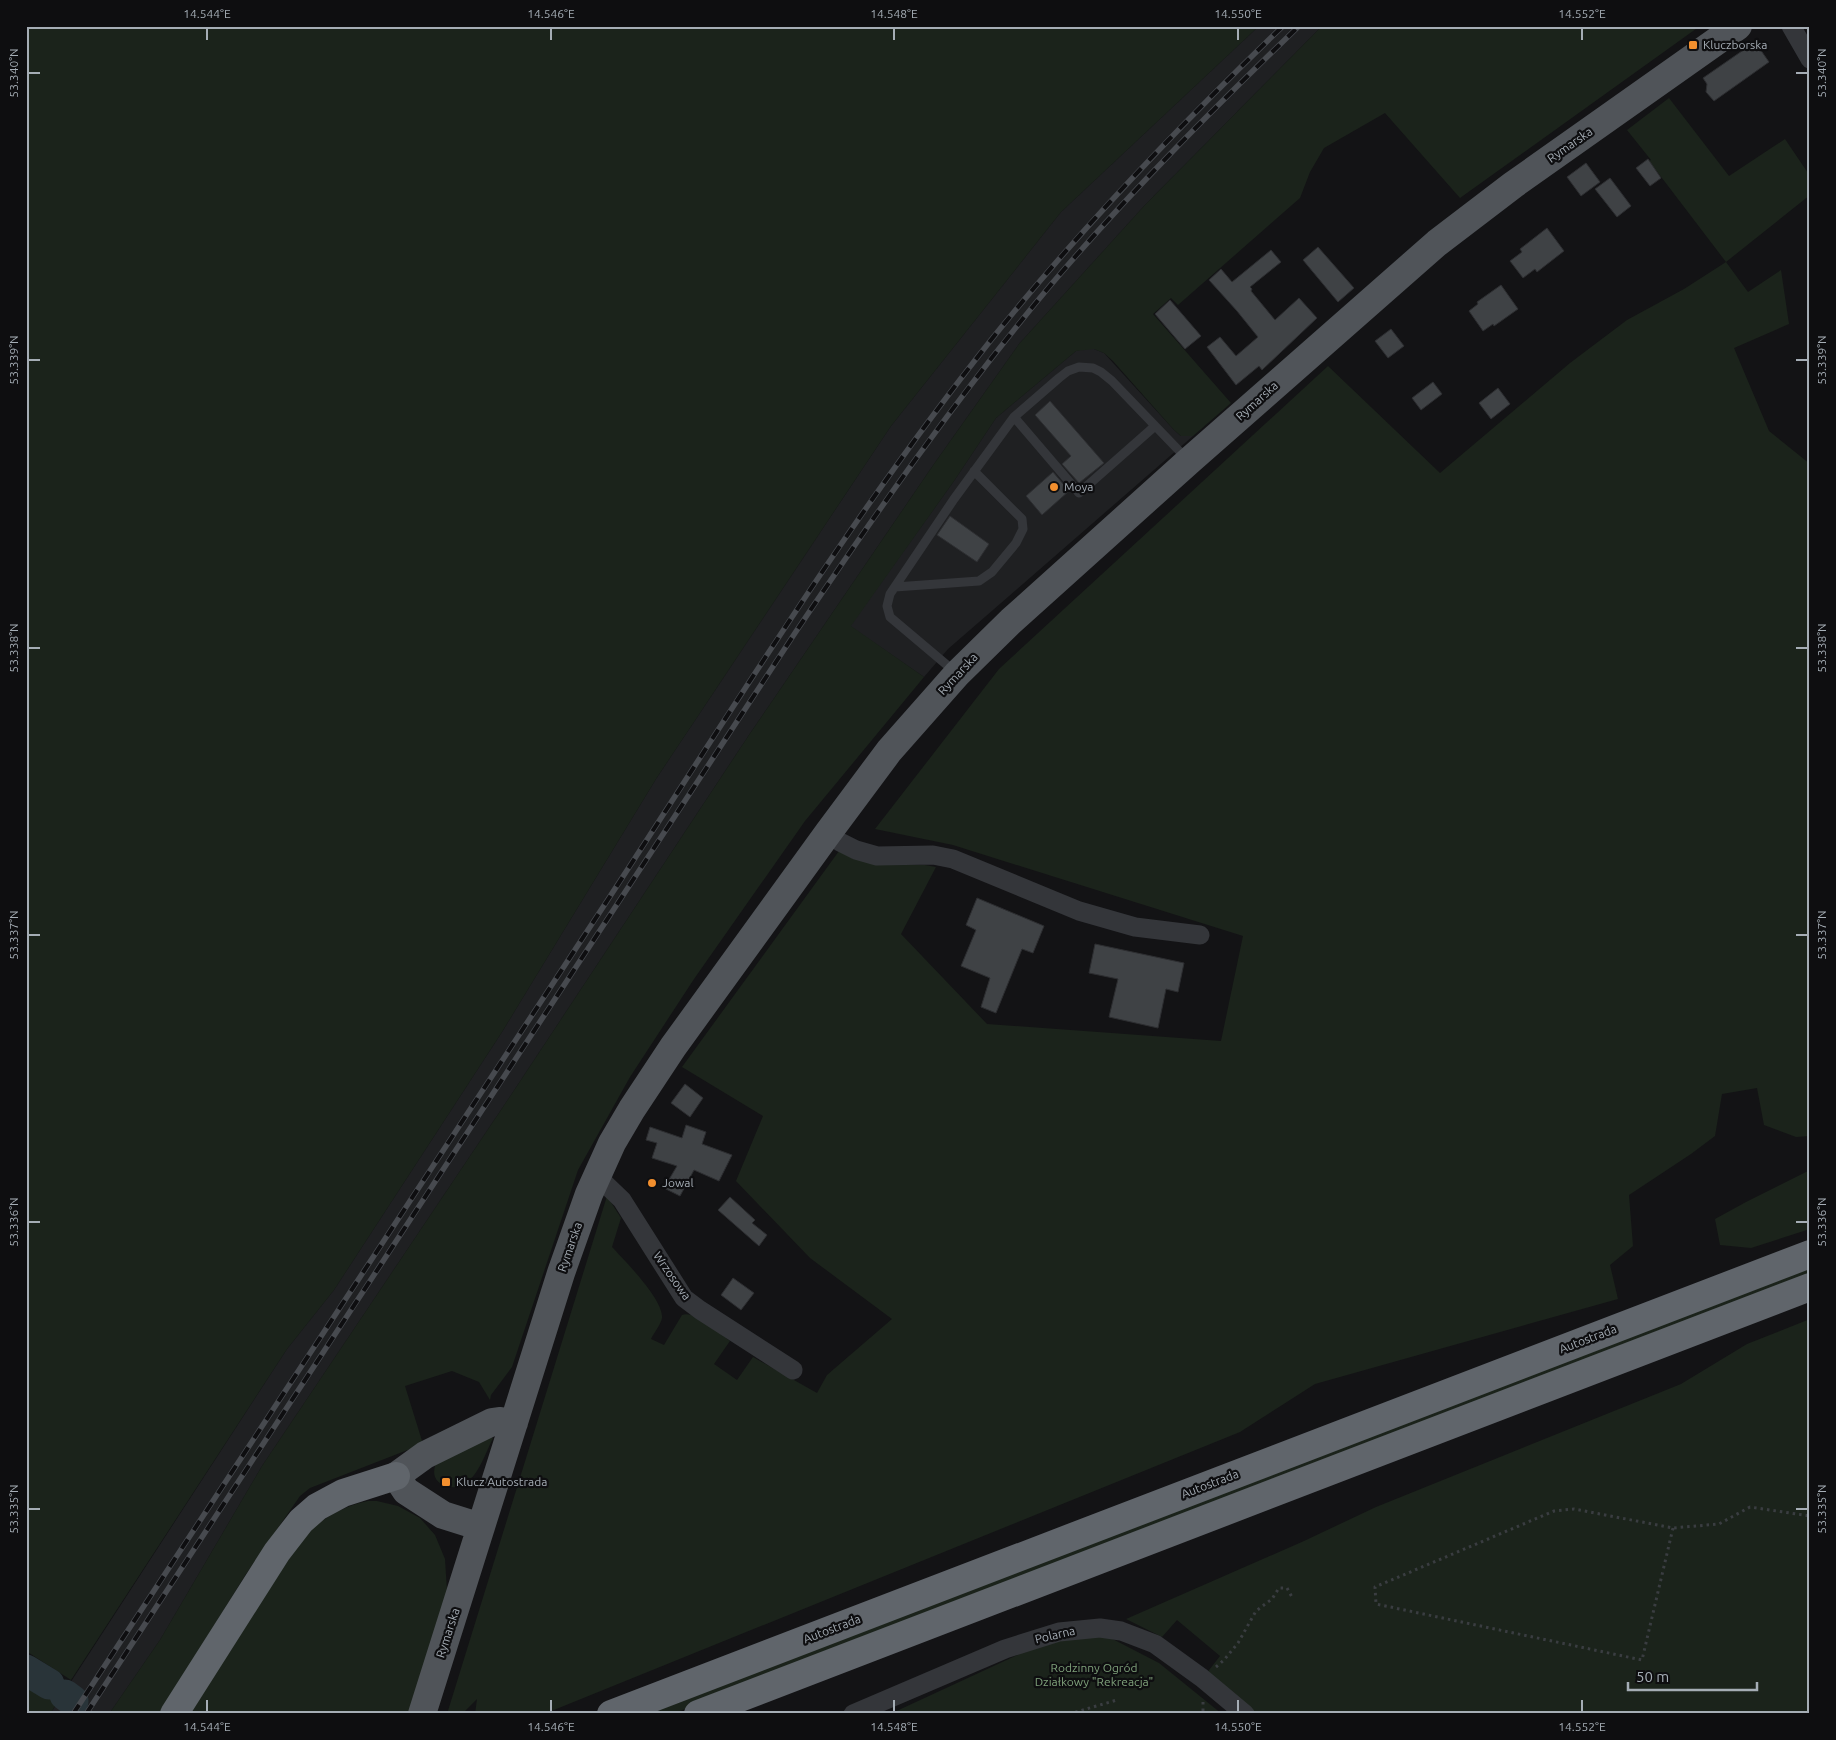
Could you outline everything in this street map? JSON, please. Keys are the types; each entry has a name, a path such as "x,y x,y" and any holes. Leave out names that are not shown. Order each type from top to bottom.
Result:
{"highway":[{"name":"Autostrada","path":"611,1714 1810,1254"},
{"path":"698,1714 1810,1287"},
{"path":"174,1714 277,1552 301,1521 338,1495 396,1476"}],"main road":[{"name":"Rymarska","path":"422,1714 561,1273 597,1176 614,1140 673,1047 889,751 957,674 1011,621 1381,292 1469,218 1513,185 1738,26"},
{"path":"481,1527 443,1515 406,1491 396,1476 425,1456 492,1422 514,1423"}],"street":[{"path":"1791,26 1810,59"},
{"path":"828,833 856,850 877,856 933,855 953,859 1079,911 1136,927 1200,935"},
{"name":"Wrzosowa","path":"597,1176 622,1200 684,1298 793,1370"},
{"name":"Polarna","path":"853,1714 1005,1649 1059,1632 1100,1628 1121,1631 1163,1649 1202,1678 1245,1714"}],"lane":[{"path":"957,674 890,617 887,606 890,594 974,471 1014,417 1059,378 1074,369 1086,367 1101,372 1112,381 1189,461"},
{"path":"1014,417 1079,493 1155,426"},
{"path":"895,587 979,581 992,572 1016,543 1023,529 1022,519 974,471"}],"path":[{"path":"1673,1528 1642,1660 1376,1604 1376,1587 1554,1511 1574,1509 1673,1528 1719,1524 1750,1507 1810,1516"},
{"path":"1202,1678 1224,1660 1238,1643 1256,1611 1272,1599 1279,1588 1287,1588 1293,1598"},
{"path":"1069,1714 1116,1700"}],"shaded area":[{"path":"1259,26 1322,26 1145,205 1019,344 934,464 749,735 511,1095 262,1466 160,1640 109,1714 50,1714 287,1349 334,1290 502,1032 656,779 891,426 1061,212"},
{"path":"1094,349 1104,353 1174,430 1181,436 1193,436 948,649 924,677 850,626 954,481 996,418 1076,351"}],"green space":[{"path":"26,26 1259,26 1061,212 891,426 656,779 502,1032 334,1290 287,1349 71,1680 26,1651"},
{"path":"1322,26 1700,26 1460,198 1385,113 1324,148 1310,172 1300,198 1178,305 1171,298 1153,314 1231,403 1193,436 1181,436 1174,430 1113,361 1104,353 1094,349 1076,351 996,418 954,481 851,626 924,677 805,821 694,979 630,1077 578,1170 512,1367 491,1395 490,1400 479,1382 452,1371 405,1386 423,1444 310,1488 300,1496 246,1574 159,1714 109,1714 160,1640 262,1466 511,1095 749,735 934,464 1019,344 1145,205"},
{"path":"1669,98 1729,176 1785,139 1810,176 1810,195 1726,262 1627,130"},
{"path":"1726,262 1748,292 1781,270 1789,324 1734,348 1769,431 1810,464 1810,1136 1796,1137 1764,1125 1757,1088 1722,1094 1715,1136 1629,1195 1633,1246 1610,1265 1618,1299 1315,1384 1240,1432 544,1714 475,1714 477,1699 462,1714 447,1714 607,1196 621,1218 612,1247 634,1270 657,1301 661,1310 662,1318 651,1339 664,1345 682,1315 687,1314 700,1319 730,1341 714,1364 737,1380 753,1357 817,1393 827,1375 892,1319 810,1258 736,1181 763,1116 682,1067 839,851 881,865 925,865 936,867 901,934 987,1024 1221,1041 1243,936 953,845 875,829 999,669 1328,366 1440,473 1570,363 1627,320 1684,289"},
{"path":"1810,1170 1810,1229 1751,1248 1720,1245 1715,1219"},
{"path":"1810,1264 1810,1278 672,1714 637,1714"},
{"path":"1810,1319 1810,1714 1256,1714 1206,1674 1220,1656 1177,1620 1162,1637 1126,1619 1304,1541 1376,1507 1681,1384 1747,1344"},
{"path":"489,1436 493,1438 476,1472 468,1482 464,1485 450,1487 438,1481 434,1473 436,1461"},
{"path":"368,1501 398,1506 420,1518 435,1535 445,1559 447,1591 412,1714 186,1714 298,1540 330,1516 348,1507"},
{"name":"Rodzinny Ogród Działkowy \"Rekreacja\"","path":"1101,1633 1159,1663 1222,1714 890,1714 1039,1645"},
{"path":"26,1676 60,1698 50,1714 26,1714"}],"building":[{"path":"1755,42 1769,62 1714,101 1706,92 1707,84 1703,78"},
{"path":"1648,159 1661,178 1650,186 1636,168"},
{"path":"1586,163 1600,182 1581,196 1567,177"},
{"path":"1610,178 1631,206 1617,217 1595,189"},
{"path":"1547,228 1564,251 1537,272 1535,269 1523,278 1510,261 1522,252 1520,249"},
{"path":"1318,247 1354,288 1338,302 1303,260"},
{"path":"1271,250 1281,262 1250,287 1251,291 1275,320 1299,298 1317,318 1262,370 1259,366 1236,385 1207,347 1220,337 1236,356 1258,337 1209,280 1221,269 1232,282"},
{"path":"1501,285 1518,309 1494,326 1493,324 1483,331 1469,311 1478,304 1477,302"},
{"path":"1170,300 1201,336 1185,349 1155,314"},
{"path":"1391,329 1404,346 1388,358 1375,341"},
{"path":"1433,382 1442,394 1421,410 1412,398"},
{"path":"1498,388 1510,404 1491,419 1479,403"},
{"path":"1050,401 1104,463 1079,483 1062,464 1071,456 1035,415"},
{"path":"1053,472 1069,491 1042,515 1026,496"},
{"path":"950,516 989,544 977,562 937,535"},
{"path":"977,898 1044,926 1033,953 1022,949 996,1013 981,1007 990,978 961,966 976,930 966,925"},
{"path":"1095,944 1184,963 1178,992 1166,989 1158,1028 1109,1017 1118,979 1089,973"},
{"path":"685,1084 703,1098 690,1117 671,1103"},
{"path":"686,1125 706,1132 702,1144 732,1155 719,1181 694,1170 680,1196 664,1188 677,1166 652,1158 657,1143 646,1140 650,1127 682,1138"},
{"path":"730,1197 755,1220 752,1223 767,1235 759,1246 718,1210"},
{"path":"733,1278 754,1293 741,1310 721,1295"}],"waterway":[{"path":"26,1670 49,1684"},
{"path":"65,1695 73,1701"}],"railway":[{"path":"73,1714 746,687 840,545 889,476 991,340 1060,258 1169,139 1283,26"},
{"path":"86,1714 795,633 949,413 1049,287 1109,219 1234,89 1299,26"}],"place":[{"name":"Kluczborska","path":"1693,45"},
{"name":"Moya","path":"1054,487"},
{"name":"Jowal","path":"652,1183"},
{"name":"Klucz Autostrada","path":"446,1482"}]}
